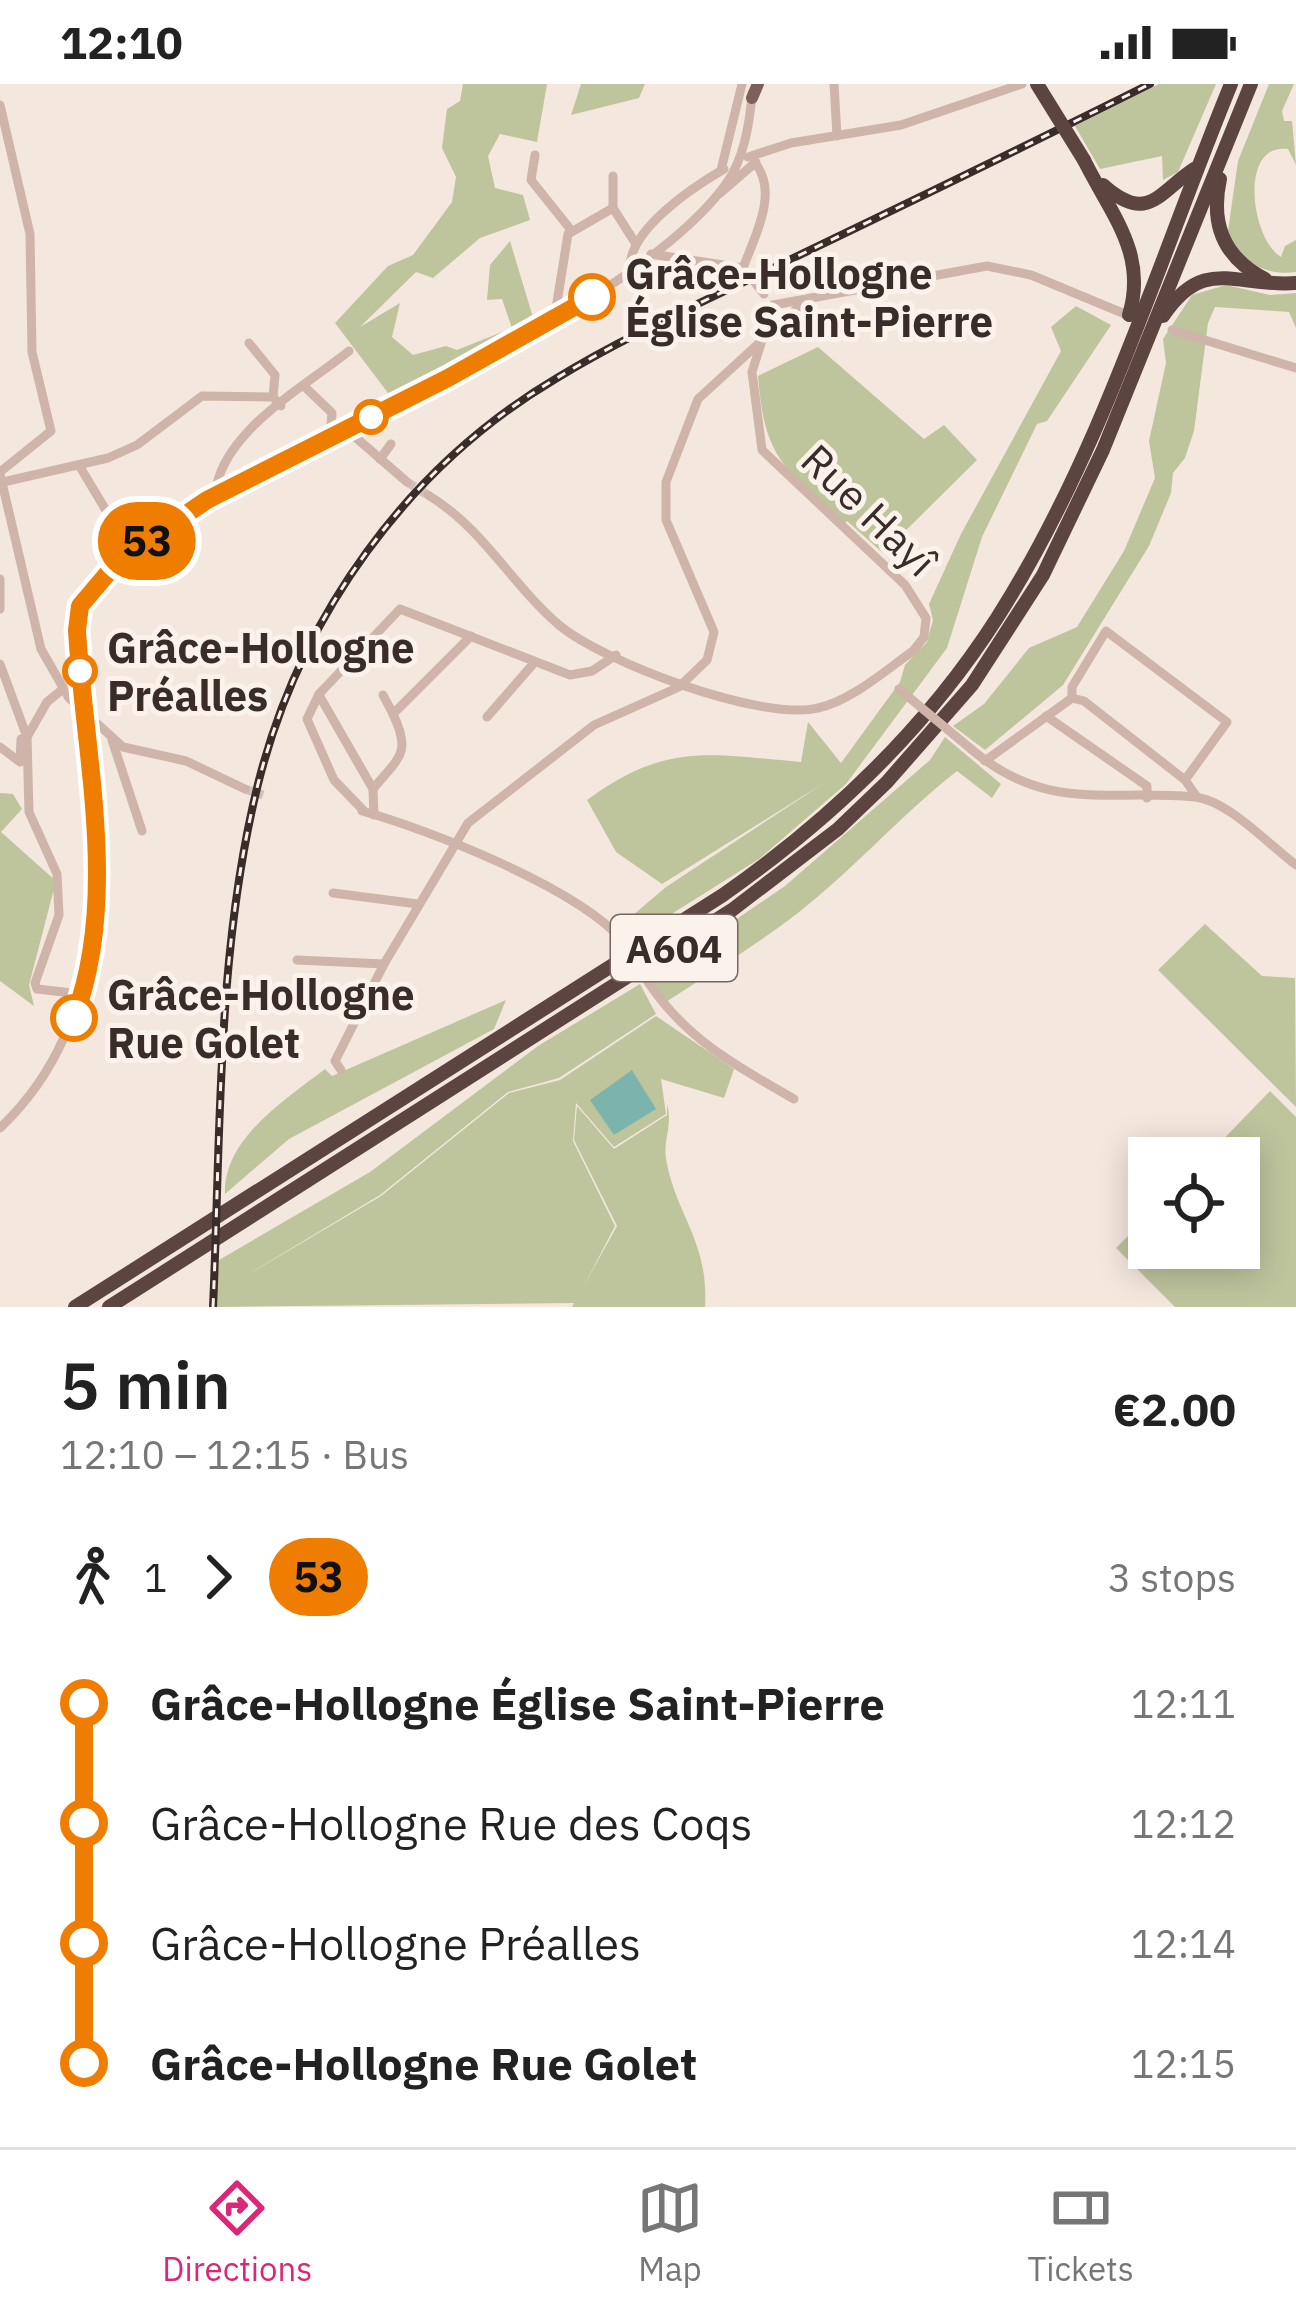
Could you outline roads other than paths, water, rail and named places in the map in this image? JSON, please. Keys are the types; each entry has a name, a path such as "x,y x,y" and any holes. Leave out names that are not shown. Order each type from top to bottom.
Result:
{"highway":[{"path":"1037,84 1126,234 1136,266 1124,349"},
{"name":"A604","path":"75,1307 723,895 827,815 916,724 995,620 1058,508 1231,84"},
{"name":"A604","path":"109,1307 732,910 838,829 930,734 1010,630 1073,516 1251,84"},
{"path":"1223,153 1216,196 1221,238 1234,259 1270,281"},
{"path":"1084,162 1112,193 1146,203 1168,196 1198,166"},
{"path":"1151,328 1194,283 1217,277 1296,283"}],"street":[{"path":"630,269 636,244 687,194 723,169 742,84"},
{"path":"834,84 837,136"},
{"path":"717,195 727,192 755,158 901,124 1022,84"},
{"path":"0,1128 35,1088 81,994 96,898 82,710 80,606 131,552 215,495 522,339 651,254 717,195 739,159 754,89"},
{"path":"0,105 30,234 32,352 51,430 1,476"},
{"path":"535,155 531,180 572,230"},
{"path":"743,268 764,204 766,181 755,158"},
{"path":"613,176 613,208 636,244"},
{"path":"554,321 572,230 613,208"},
{"path":"651,254 743,268 773,305 987,266 1031,275 1125,314"},
{"path":"341,1070 335,1061 384,964 468,823 594,724 679,686 707,660 714,632 666,520 666,482 698,399 804,302"},
{"name":"Rue Hayî","path":"428,495 469,523 561,627 679,686 802,712 825,707 913,651 924,638 926,618 904,585 763,449 752,372 773,305"},
{"path":"1172,330 1296,368"},
{"path":"249,343 275,375 277,402"},
{"path":"215,495 232,451 277,402 349,351"},
{"path":"304,387 332,413 330,436"},
{"path":"1,476 80,467 137,445 194,399 214,394 277,402"},
{"path":"346,429 406,482"},
{"path":"380,458 391,444"},
{"path":"80,467 131,552"},
{"path":"1,476 40,649 63,689 123,747 186,761 244,789"},
{"path":"0,609 0,578 24,571"},
{"path":"369,813 345,796 307,728 319,694 400,609 570,675 592,671 616,655"},
{"path":"1072,698 1072,687 1106,632 1134,649 1227,722 1185,780"},
{"path":"393,714 471,636"},
{"path":"487,717 534,663"},
{"path":"0,664 24,732 29,812 57,874 59,915 35,983 37,989 81,994"},
{"path":"880,674 986,761 1026,787 1147,798 1197,797"},
{"path":"0,747 20,762 24,732 63,689"},
{"path":"319,694 373,789"},
{"path":"369,813 373,789 404,751 405,740 383,695"},
{"path":"986,761 1072,698 1084,701 1185,780 1197,797 1296,865"},
{"path":"1046,716 1147,787 1147,798"},
{"path":"111,737 142,831"},
{"path":"331,796 357,812 454,843 604,918 623,941"},
{"path":"333,893 418,904"},
{"path":"297,960 384,964"},
{"path":"648,982 668,1011 707,1050 794,1099"}],"water":[{"path":"632,1070 656,1109 614,1135 590,1100"}],"tunnel":[{"path":"407,482 428,495"},
{"path":"245,789 263,795"},
{"path":"623,941 648,982"}],"railway":[{"path":"213,1307 227,978 244,848 258,784 301,662 367,551 453,455 557,378 669,318 1150,84"}],"place":[{"name":"Grâce-Hollogne Église Saint-Pierre","path":"592,297"},
{"name":"Grâce-Hollogne Préalles","path":"80,671"},
{"name":"Grâce-Hollogne Rue Golet","path":"74,1018"}]}
